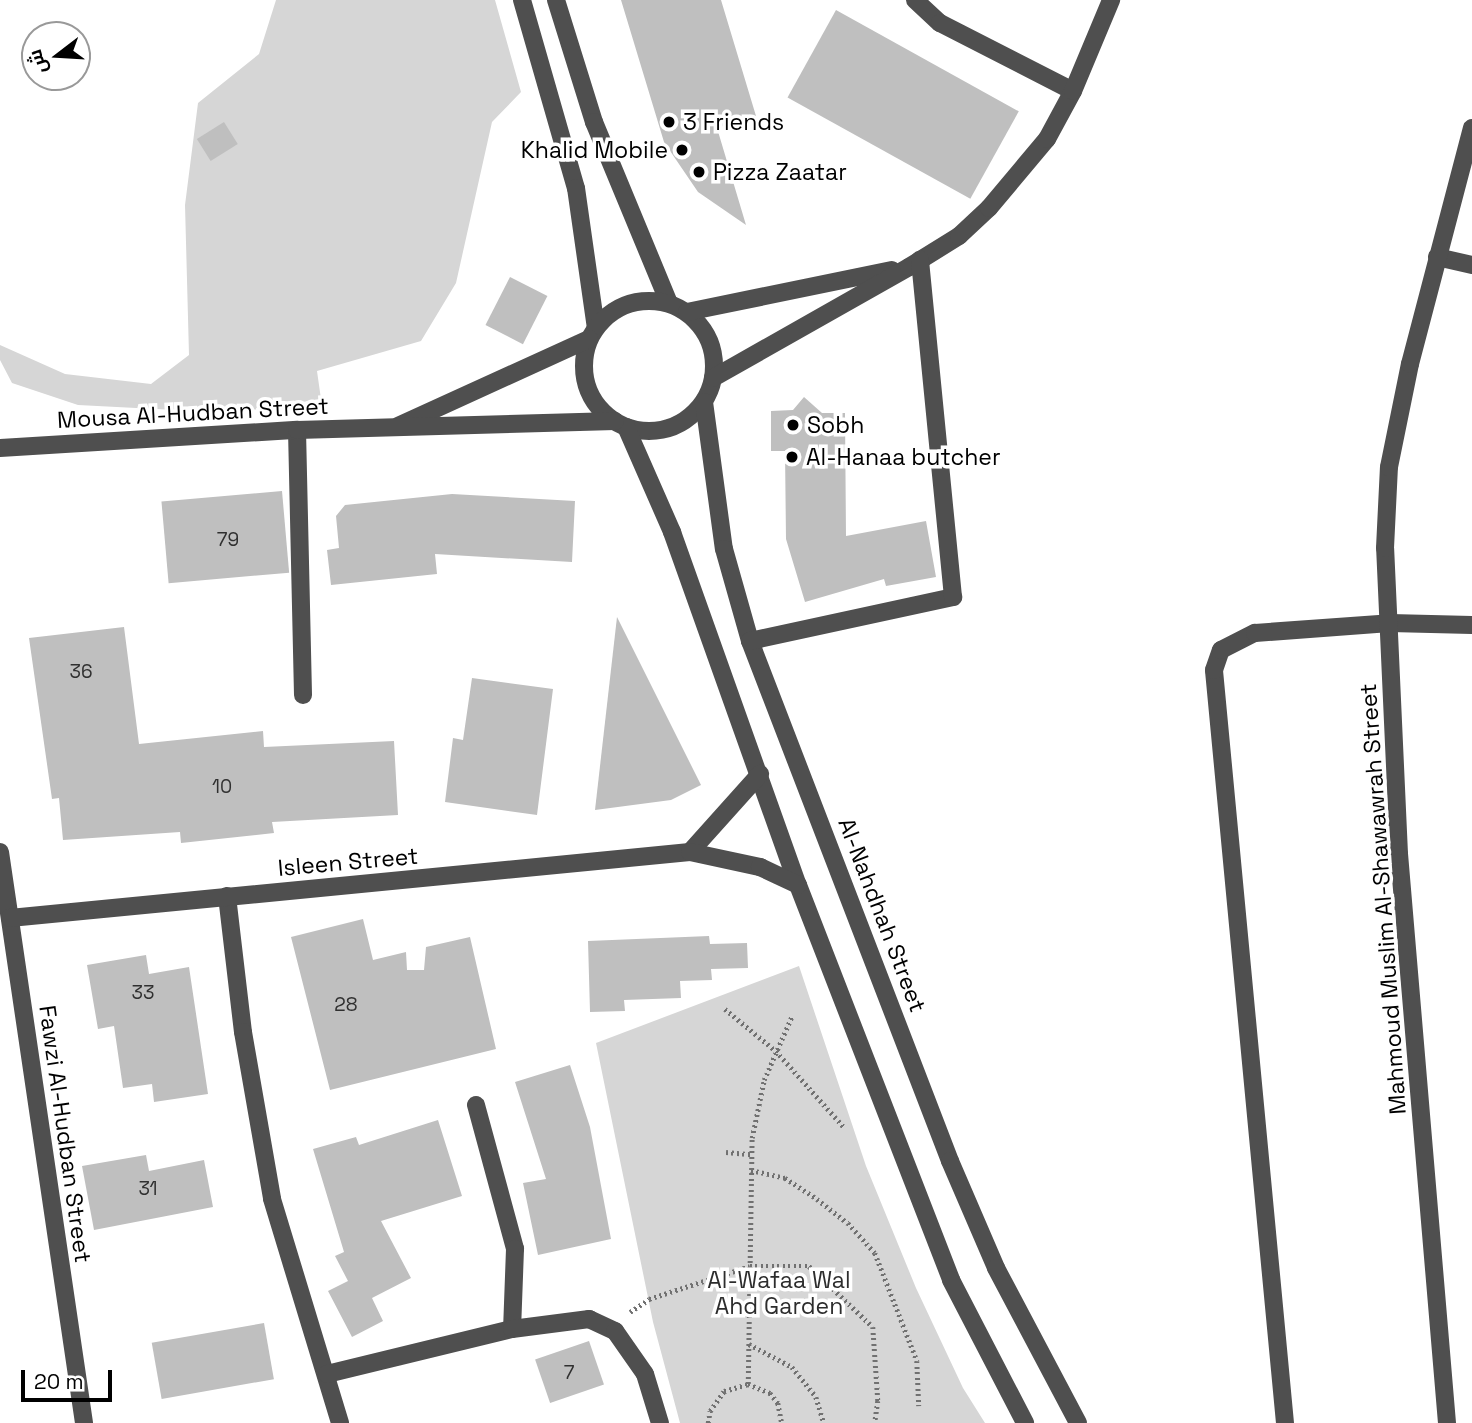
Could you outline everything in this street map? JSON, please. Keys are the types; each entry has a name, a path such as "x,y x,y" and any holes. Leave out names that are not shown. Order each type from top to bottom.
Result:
{"street":[{"path":"522,0 576,188 593,333 585,376 590,394 621,424 672,532 798,885 951,1280 1025,1423"},
{"path":"556,0 594,122 668,303"},
{"path":"915,0 940,23 1073,92"},
{"path":"713,378 958,236 1021,175 1073,92 1111,0"},
{"name":"Mahmoud Muslim Al-Shawawrah Street","path":"1448,1422 1399,854 1385,548 1389,467 1437,257 1472,128"},
{"path":"1437,257 1472,265"},
{"path":"687,312 915,263"},
{"path":"750,640 953,597 915,263"},
{"path":"593,333 628,304 668,303 687,312 709,341 713,378 704,402 677,425 643,431 621,424"},
{"name":"Mousa Al-Hudban Street","path":"389,430 593,333"},
{"name":"Al-Nahdhah Street","path":"704,402 724,548 750,640 975,1221 1042,1360 1078,1423"},
{"name":"Mousa Al-Hudban Street","path":"0,448 297,430 621,424"},
{"path":"297,430 303,695"},
{"path":"1285,1423 1214,670 1221,650 1244,636 1390,623 1472,625"},
{"path":"690,852 760,774"},
{"name":"Fawzi Al-Hudban Street","path":"0,852 84,1423"},
{"name":"Isleen Street","path":"10,918 227,896 474,876 690,852 760,867 798,885"},
{"path":"227,896 243,1032 272,1199 340,1423"},
{"path":"476,1105 515,1249 512,1329"},
{"path":"327,1374 512,1329 589,1319 615,1331 646,1374 660,1423"}],"path":[{"path":"724,1009 776,1051 843,1126"},
{"path":"748,1384 751,1154 764,1080 792,1016"},
{"path":"726,1152 751,1154"},
{"path":"751,1170 785,1178 817,1199 848,1223 875,1253 917,1361 919,1406"},
{"path":"615,1331 628,1313 649,1300 750,1266 809,1266 873,1327 878,1401 874,1423"},
{"path":"749,1344 792,1367 816,1397 824,1423"},
{"path":"708,1423 710,1410 724,1391 748,1384 770,1393 778,1402 782,1423"}],"green space":[{"path":"276,0 495,0 521,92 492,122 456,283 421,341 317,371 321,399 233,413 78,405 12,383 0,360 0,345 65,374 151,384 189,355 185,205 198,103 259,54"},
{"name":"Al-Wafaa Wal Ahd Garden","path":"799,966 866,1166 916,1288 963,1388 985,1423 680,1423 653,1322 596,1043"}],"building":[{"path":"621,0 721,0 756,116 717,128 746,225 698,192 664,142"},
{"path":"836,10 1019,111 970,199 788,97"},
{"path":"224,122 238,144 211,161 197,139"},
{"path":"510,277 547,296 523,344 485,325"},
{"path":"804,397 822,413 845,413 846,536 926,521 936,577 886,586 884,579 805,602 786,539 785,451 771,451 771,411 793,410"},
{"path":"282,491 289,573 169,583 161,502"},
{"path":"452,494 575,501 572,562 435,554 437,574 331,585 327,550 339,548 336,516 345,505"},
{"path":"617,617 701,785 671,800 595,810"},
{"path":"124,627 139,744 263,731 264,747 394,741 398,815 272,822 274,833 181,843 180,832 63,840 59,798 52,799 29,638"},
{"path":"472,678 553,689 537,815 445,802 453,738 463,740"},
{"path":"363,919 373,960 406,952 407,970 424,970 426,947 470,937 496,1049 330,1090 291,937"},
{"path":"709,936 710,944 747,943 748,968 711,969 712,980 680,981 681,998 624,1000 625,1011 590,1012 588,941"},
{"path":"146,955 149,974 189,967 208,1094 154,1102 152,1084 123,1088 114,1026 98,1029 87,965"},
{"path":"570,1065 590,1127 611,1239 538,1255 523,1183 546,1179 515,1082"},
{"path":"438,1120 462,1196 381,1221 411,1278 372,1298 383,1321 352,1337 328,1291 348,1281 335,1256 344,1252 313,1149 356,1137 359,1145"},
{"path":"146,1155 149,1171 204,1160 213,1207 94,1230 82,1166"},
{"path":"264,1323 274,1379 162,1399 152,1343"},
{"path":"589,1341 604,1384 550,1403 535,1360"}],"place":[{"name":"3 Friends","path":"669,122"},
{"name":"Khalid Mobile","path":"682,150"},
{"name":"Pizza Zaatar","path":"699,172"},
{"name":"Sobh","path":"793,425"},
{"name":"Al-Hanaa butcher","path":"792,457"}]}
